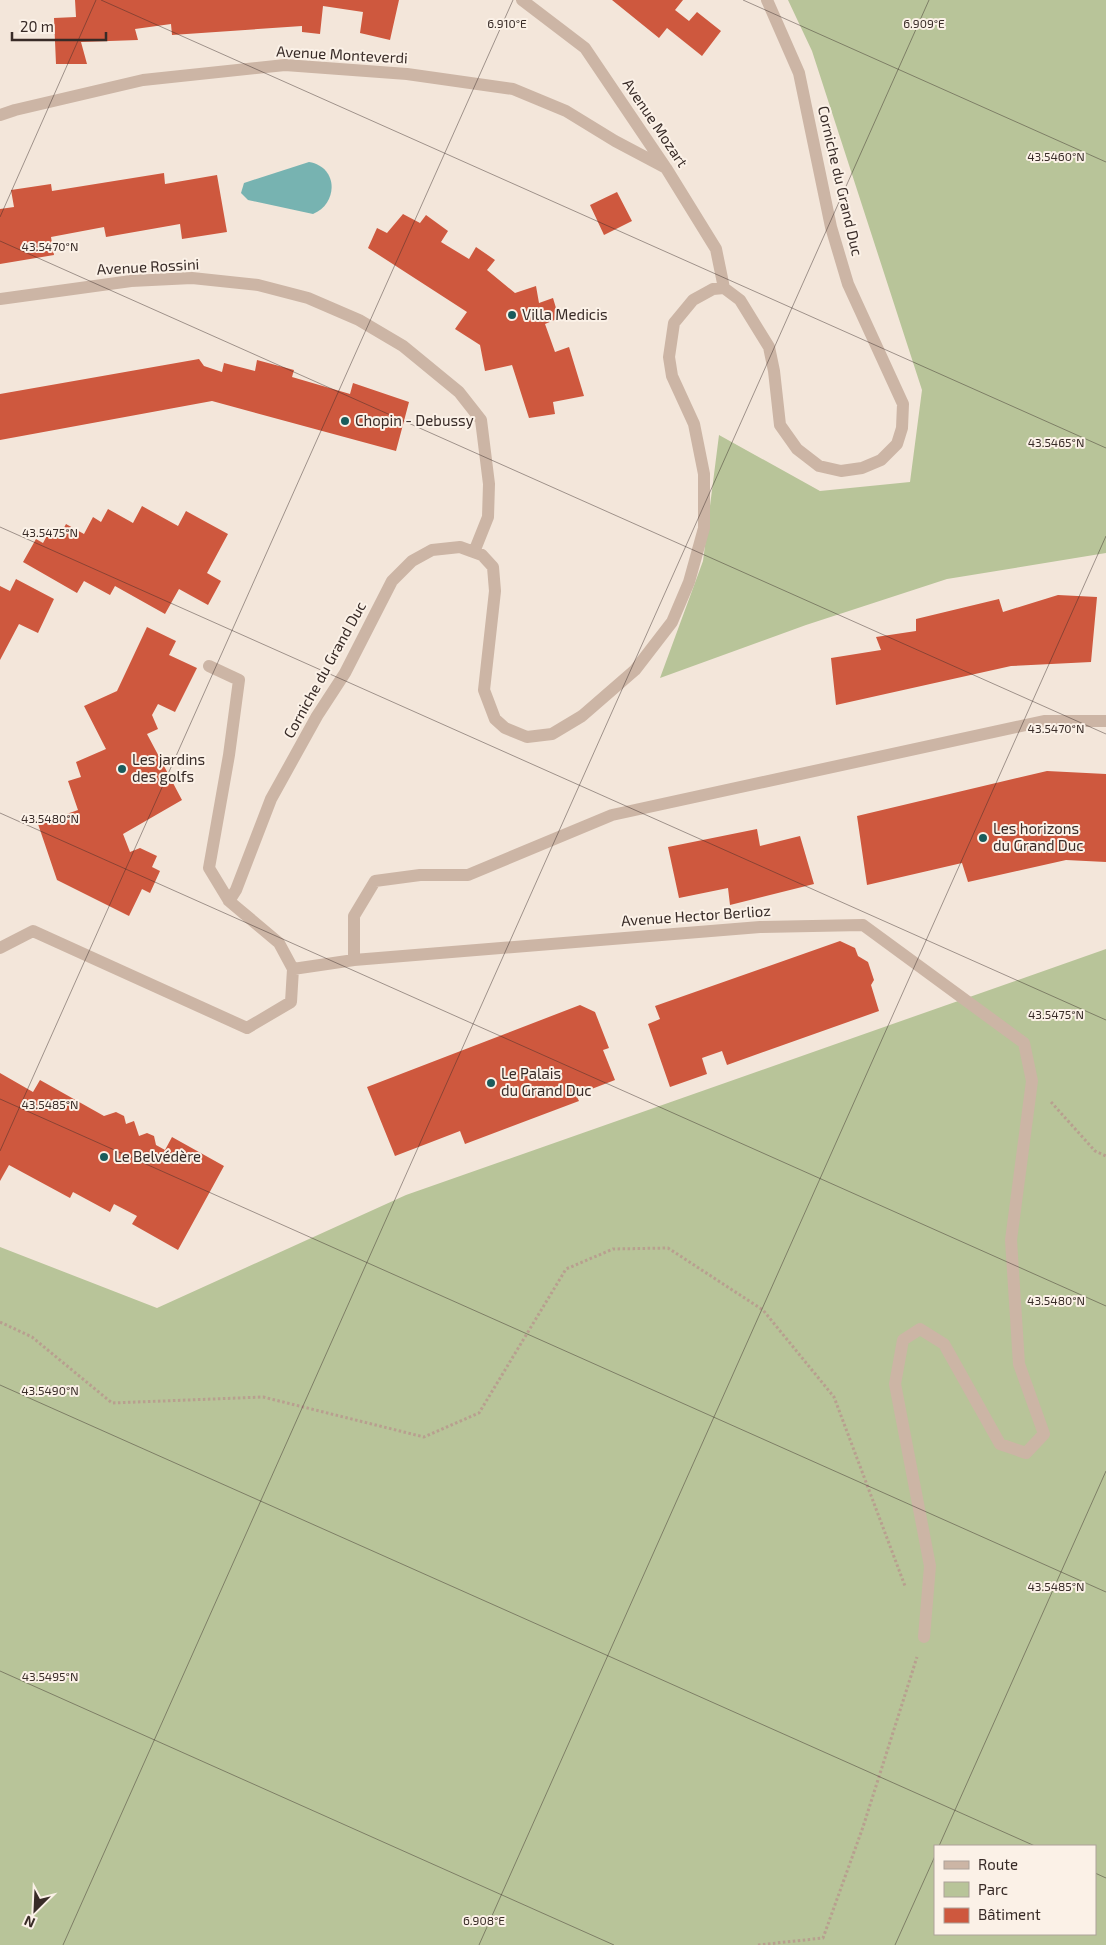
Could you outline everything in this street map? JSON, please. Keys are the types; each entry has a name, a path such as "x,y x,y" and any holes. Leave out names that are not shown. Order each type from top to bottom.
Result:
{"street":[{"name":"Avenue Mozart","path":"522,0 585,48 666,168 716,249 724,288"},
{"name":"Corniche du Grand Duc","path":"229,901 236,890 271,798 317,716 345,673 392,581 412,561 432,550 460,547 482,555 493,567 495,592 484,690 496,719 505,728 527,737 552,734 582,716 635,670 672,622 689,582 704,528 704,474 694,424 672,376 669,357 674,323 693,300 713,289 724,288 740,300 768,346 774,371 780,425 797,450 819,466 842,470 862,468 881,460 897,444 902,428 902,404 848,284 831,227 799,73 767,0"},
{"name":"Avenue Monteverdi","path":"0,115 144,80 286,65 407,74 513,89 566,111 615,141 666,168"},
{"name":"Avenue Rossini","path":"0,299 131,281 192,278 258,285 308,298 359,320 404,346 459,392 481,420 488,484 488,517 474,552"},
{"path":"0,948 33,931 247,1028 291,1002 293,969 279,943 229,901 208,868 229,755 239,680 209,666"},
{"path":"354,960 354,916 375,881 420,874 468,875 612,815 1044,721 1106,721"},
{"name":"Avenue Hector Berlioz","path":"293,969 354,960 760,927 864,925 1024,1043 1032,1081 1012,1240 1019,1364 1044,1434 1026,1453 1000,1444 944,1344 920,1329 903,1340 895,1384 930,1566 924,1637"}],"path":[{"path":"1032,1081 1096,1151 1106,1156"},
{"path":"0,1322 32,1337 112,1403 263,1397 424,1437 479,1413 566,1269 613,1249 668,1248 763,1310 834,1397 907,1591"},
{"path":"758,1945 823,1938 863,1828 924,1637"}],"green space":[{"path":"788,0 1106,0 1106,553 947,579 806,625 660,678 703,561 719,435 820,491 910,482 922,390 812,51"},
{"path":"1106,949 1106,1945 0,1945 0,1247 157,1308 406,1195"}],"water":[{"path":"309,162 319,165 326,171 332,186 327,202 313,214 248,200 241,193 244,183"}],"building":[{"path":"75,0 399,0 390,40 360,33 363,12 323,6 320,34 302,32 302,26 172,35 171,24 135,29 138,40 81,42 87,64 56,64 54,18 76,17"},
{"path":"612,0 683,0 675,10 689,21 697,12 721,31 702,56 667,28 659,38"},
{"path":"164,173 165,184 217,175 227,232 182,239 180,224 106,237 104,227 51,237 54,255 0,264 0,209 14,207 11,190 51,184 52,191"},
{"path":"617,192 632,221 604,235 590,205"},
{"name":"Villa Medicis","path":"403,214 420,223 426,215 448,231 441,242 469,259 476,247 495,260 487,270 515,293 536,286 539,303 553,298 559,318 545,324 555,352 569,347 584,396 553,402 555,414 529,418 512,365 485,371 480,345 455,329 467,312 368,248 377,228 387,233"},
{"name":"Chopin - Debussy","path":"199,359 204,366 222,372 224,363 255,371 257,360 294,370 292,377 350,394 353,383 409,402 396,451 212,401 0,440 0,394"},
{"path":"142,506 178,526 186,511 228,534 207,573 221,581 208,605 179,589 165,614 115,586 110,595 84,581 77,593 23,562 36,539 43,543 49,532 59,537 66,524 84,534 93,517 101,522 108,509 133,523"},
{"path":"16,579 54,599 38,633 19,624 0,660 0,586 10,591"},
{"path":"1058,595 1097,597 1091,662 1011,666 836,705 831,658 881,650 876,637 916,631 916,619 999,599 1003,612"},
{"name":"Les jardins des golfs","path":"147,627 176,641 169,655 197,668 175,712 158,704 152,715 158,729 147,734 182,800 123,834 130,852 140,848 157,856 152,867 160,871 150,893 142,889 129,916 57,880 38,824 78,810 68,781 81,777 76,762 106,749 84,706 117,691"},
{"name":"Les horizons du Grand Duc","path":"1047,771 1106,774 1106,862 1066,860 968,882 962,863 867,885 857,816"},
{"path":"757,829 760,846 800,836 814,884 730,905 728,888 679,898 668,847"},
{"path":"840,941 855,948 858,956 868,962 874,980 871,985 879,1011 727,1065 722,1051 702,1058 707,1074 670,1087 648,1024 660,1019 655,1006"},
{"name":"Le Palais du Grand Duc","path":"580,1005 595,1012 609,1048 603,1050 615,1080 576,1095 579,1101 465,1144 460,1131 395,1156 367,1087"},
{"name":"Le Belvédère","path":"0,1073 33,1092 40,1080 104,1116 116,1112 124,1116 126,1124 134,1121 139,1136 147,1133 154,1136 156,1145 165,1150 172,1137 224,1166 178,1250 132,1224 137,1216 114,1204 110,1212 73,1192 70,1198 9,1165 0,1181"}],"place":[{"name":"Villa Medicis","path":"512,315"},
{"name":"Chopin - Debussy","path":"345,421"},
{"name":"Les jardins des golfs","path":"122,769"},
{"name":"Les horizons du Grand Duc","path":"983,838"},
{"name":"Le Palais du Grand Duc","path":"491,1083"},
{"name":"Le Belvédère","path":"104,1157"}]}
